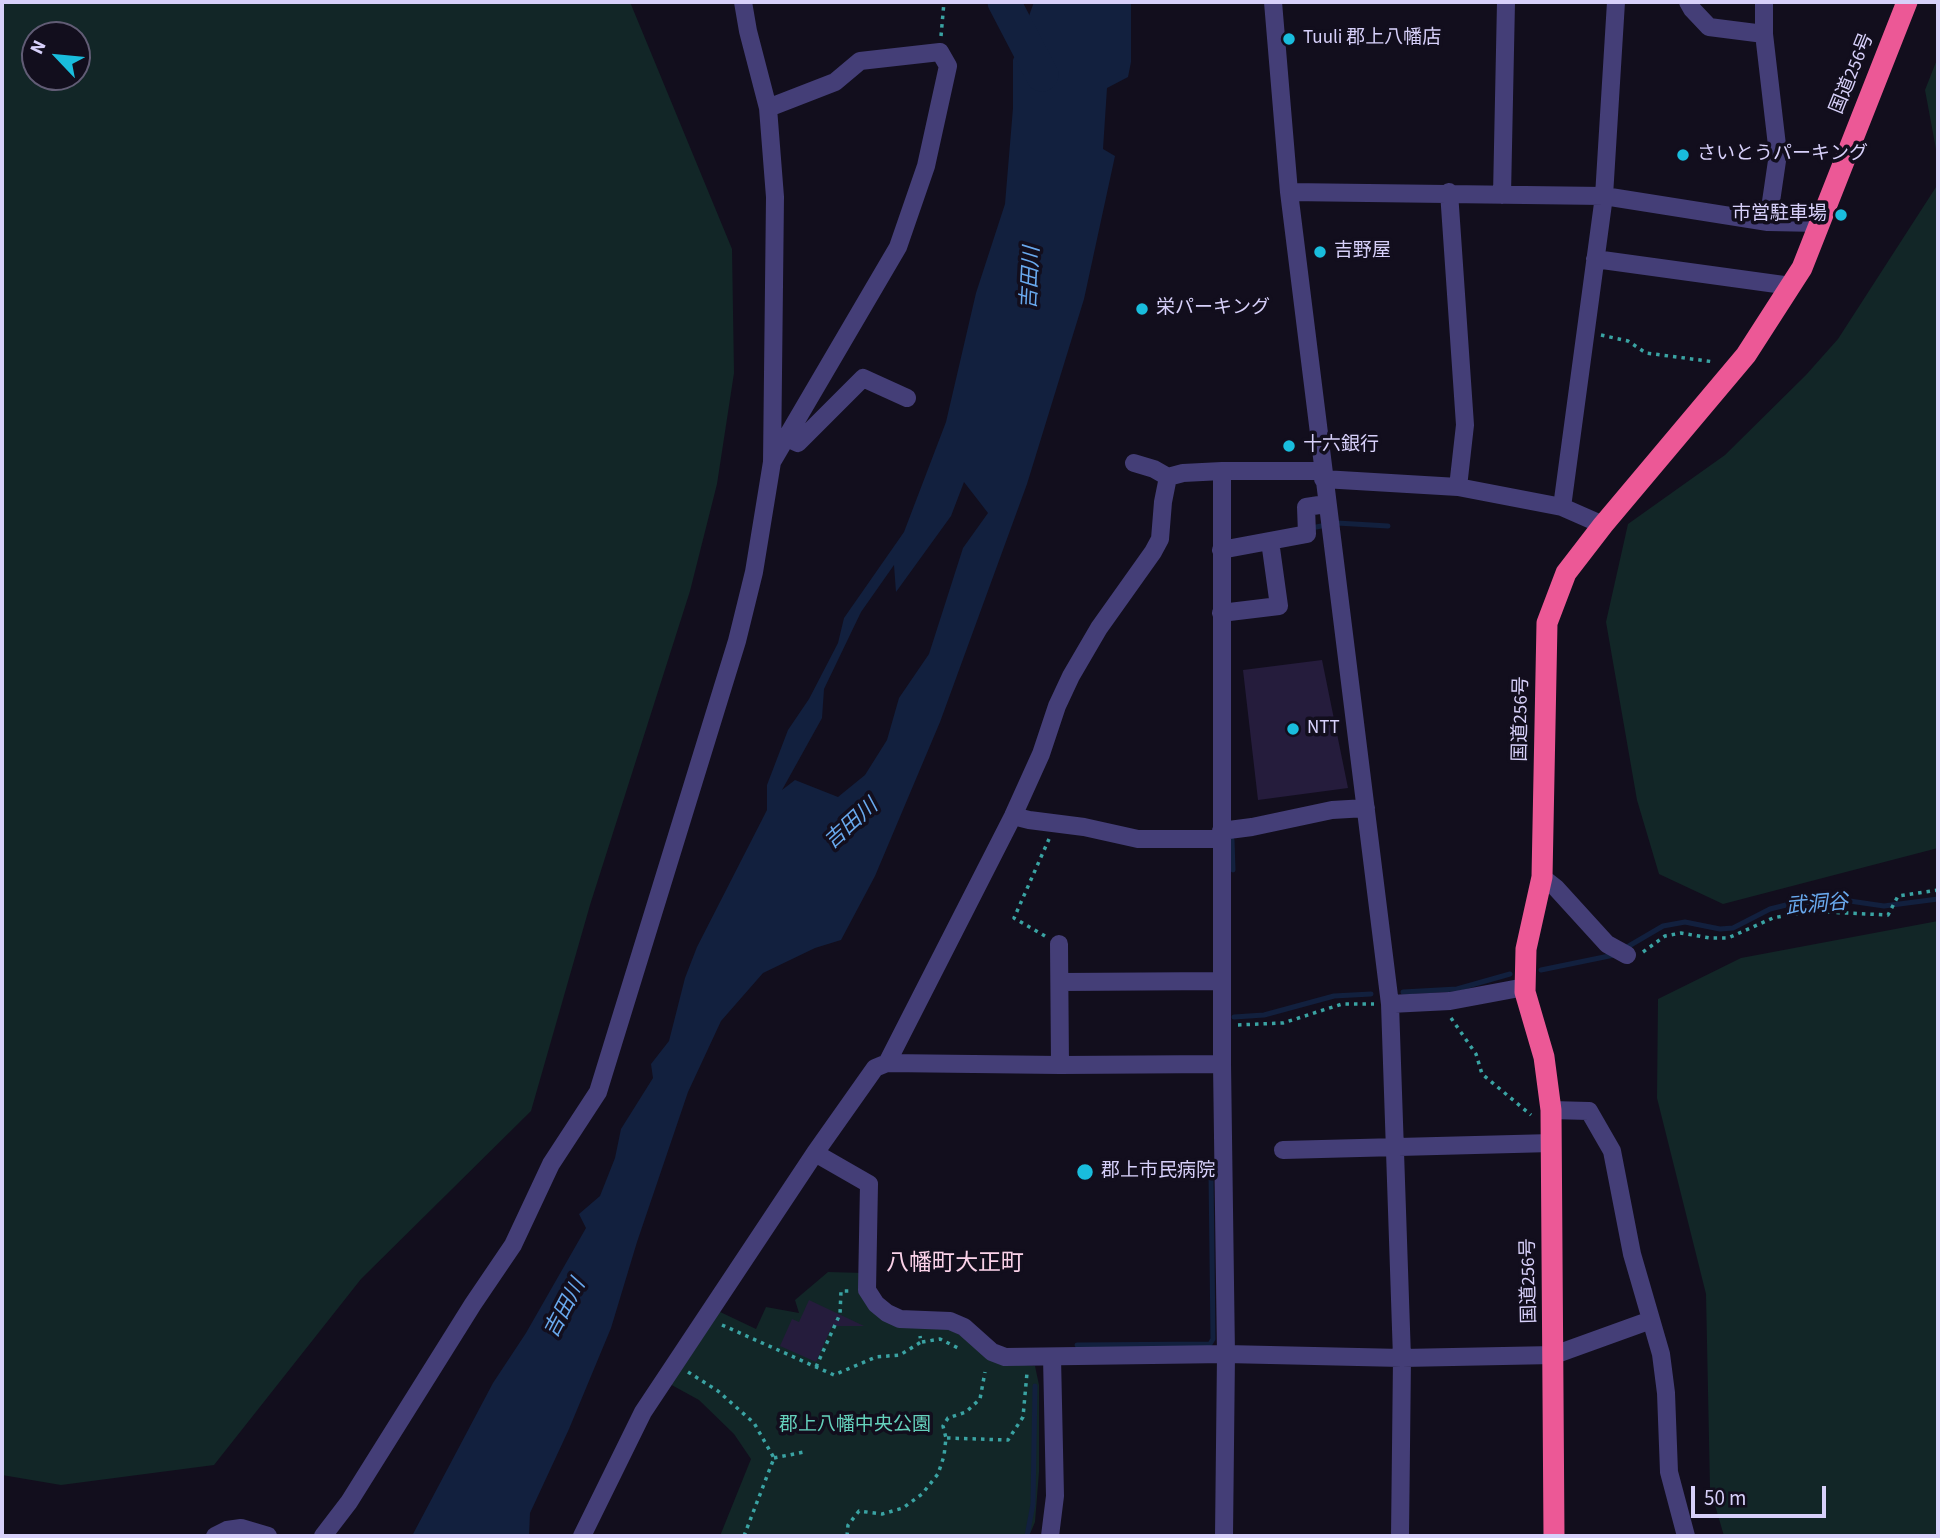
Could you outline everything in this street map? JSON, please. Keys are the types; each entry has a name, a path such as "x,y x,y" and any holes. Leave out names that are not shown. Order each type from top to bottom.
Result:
{"highway":[{"name":"国道256号","path":"1554,1536 1551,1110 1544,1057 1532,1023 1525,987 1526,949 1542,877 1546,623 1566,573 1603,525 1738,366 1802,268 1907,2"}],"street":[{"path":"323,1536 349,1502 513,1245 551,1164 598,1091 737,641 754,572 772,462 775,197 768,108 743,2"},
{"path":"1273,2 1289,192 1322,475 1390,1004 1402,1358 1400,1536"},
{"path":"1502,195 1506,2"},
{"path":"1562,507 1604,196 1616,2"},
{"path":"1688,2 1709,27 1764,34"},
{"path":"1764,2 1764,34 1778,154 1768,222"},
{"path":"768,108 835,82 860,61 940,52 948,66 926,166 898,247 772,462"},
{"path":"1289,192 1604,196 1768,222 1820,223"},
{"path":"1448,192 1465,425 1458,486"},
{"path":"1595,259 1791,286"},
{"path":"787,438 798,443 863,378 907,398"},
{"path":"1134,463 1168,477 1222,471 1322,475 1458,486 1562,507 1603,525"},
{"path":"1222,471 1222,1064 1226,1354 1224,1536"},
{"path":"887,1063 1013,816 1041,754 1057,706 1071,676 1099,628 1160,539 1168,477"},
{"path":"1221,550 1307,534 1306,507 1326,504"},
{"path":"1221,613 1279,606 1270,541"},
{"path":"1013,816 1138,839 1221,835 1332,810 1366,808"},
{"path":"1542,877 1556,888 1607,944 1627,955"},
{"path":"1059,944 1060,1066"},
{"path":"1061,982 1222,981"},
{"path":"1390,1004 1440,1002 1525,987"},
{"path":"582,1536 643,1412 815,1153 875,1068 887,1063 1060,1066 1222,1064"},
{"path":"1551,1110 1589,1111 1612,1151 1632,1254 1661,1354 1666,1393 1669,1472 1686,1536"},
{"path":"1283,1150 1396,1148 1551,1137"},
{"path":"815,1153 869,1184 867,1290 876,1304 900,1319 950,1321 964,1327 992,1352 1005,1357 1226,1354 1402,1358 1554,1355 1651,1320"},
{"path":"1049,1536 1055,1496 1052,1357"},
{"path":"215,1536 227,1530 241,1528 268,1536"}],"path":[{"path":"940,52 944,2"},
{"path":"1586,331 1628,341 1646,353 1738,366"},
{"path":"1056,824 1014,918 1059,944"},
{"path":"1627,955 1641,953 1665,936 1681,933 1728,938 1773,918 1793,914 1827,912 1888,915 1898,896 1938,890"},
{"path":"1440,1002 1476,1054 1482,1074 1551,1137"},
{"path":"1222,1026 1283,1023 1342,1004 1390,1004"},
{"path":"816,1367 840,1314 842,1291 867,1290"},
{"path":"715,1334 721,1324 834,1375 876,1357 900,1355 921,1342 919,1320"},
{"path":"946,1438 1008,1440 1023,1417 1028,1357"},
{"path":"675,1364 718,1391 754,1423 774,1458"},
{"path":"691,1374 697,1364"},
{"path":"848,1536 848,1525 859,1511 882,1514 902,1508 922,1494 938,1474 946,1438 943,1426 948,1418 966,1412 980,1399 985,1372"},
{"path":"774,1458 804,1452"},
{"path":"744,1536 774,1458"}],"green space":[{"path":"2,2 630,2 732,249 734,373 717,484 690,591 590,905 531,1111 361,1279 214,1465 61,1485 2,1475"},
{"path":"1938,57 1938,160 1925,90"},
{"path":"1938,184 1938,848 1723,904 1659,874 1637,800 1606,622 1628,524 1725,455 1806,375 1838,339"},
{"path":"1938,921 1938,1536 1724,1536 1710,1488 1706,1294 1657,1098 1658,999 1741,958"},
{"name":"郡上八幡中央公園","path":"828,1272 864,1273 866,1301 946,1328 1002,1363 1035,1366 1039,1385 1039,1472 1035,1522 1029,1536 720,1536 751,1459 734,1434 699,1400 668,1383 716,1310 756,1329 766,1307 799,1313 795,1300"}],"water":[{"name":"吉田川","path":"1034,2 1131,2 1131,62 1128,77 1107,88 1103,149 1115,156 1084,299 1027,484 940,722 875,876 841,940 815,948 763,973 721,1021 688,1092 611,1328 530,1513 529,1536 412,1536 493,1383 526,1333 586,1228 579,1214 600,1196 615,1158 621,1129 653,1078 651,1064 669,1041 685,978 697,947 767,810 767,785 788,730 809,699 838,643 844,618 904,532 946,422 976,293 1005,204 1013,108 1013,60","holes":["964,482 988,513 963,548 929,654 899,698 887,740 865,775 838,797 795,780 782,790 822,718 824,689 861,612 894,565 896,592 951,516"]}],"building":[{"name":"NTT","path":"1322,660 1348,788 1258,800 1243,670"},
{"path":"809,1300 864,1326 832,1326 816,1362 780,1346 792,1319 799,1322"}],"waterway":[{"path":"1004,2 1042,75"},
{"path":"1311,528 1337,523 1388,526"},
{"path":"1232,840 1233,870"},
{"name":"武洞谷","path":"1622,950 1663,926 1685,922 1720,929 1733,928 1770,909 1786,905 1843,900 1884,906 1938,899"},
{"name":"武洞谷","path":"1541,970 1614,955"},
{"name":"武洞谷","path":"1403,992 1457,989 1510,974"},
{"name":"武洞谷","path":"1234,1017 1264,1015 1334,996 1371,994"},
{"path":"1077,1345 1210,1344 1213,1339 1211,1173"},
{"path":"1027,1536 1033,1504 1035,1386"}],"place":[{"name":"Tuuli 郡上八幡店","path":"1289,39"},
{"name":"さいとうパーキング","path":"1683,155"},
{"name":"市営駐車場","path":"1841,215"},
{"name":"吉野屋","path":"1320,252"},
{"name":"栄パーキング","path":"1142,309"},
{"name":"十六銀行","path":"1289,446"},
{"name":"NTT","path":"1293,729"},
{"name":"郡上市民病院","path":"1085,1172"}],"district":[{"name":"八幡町大正町","path":"955,1265"}]}
